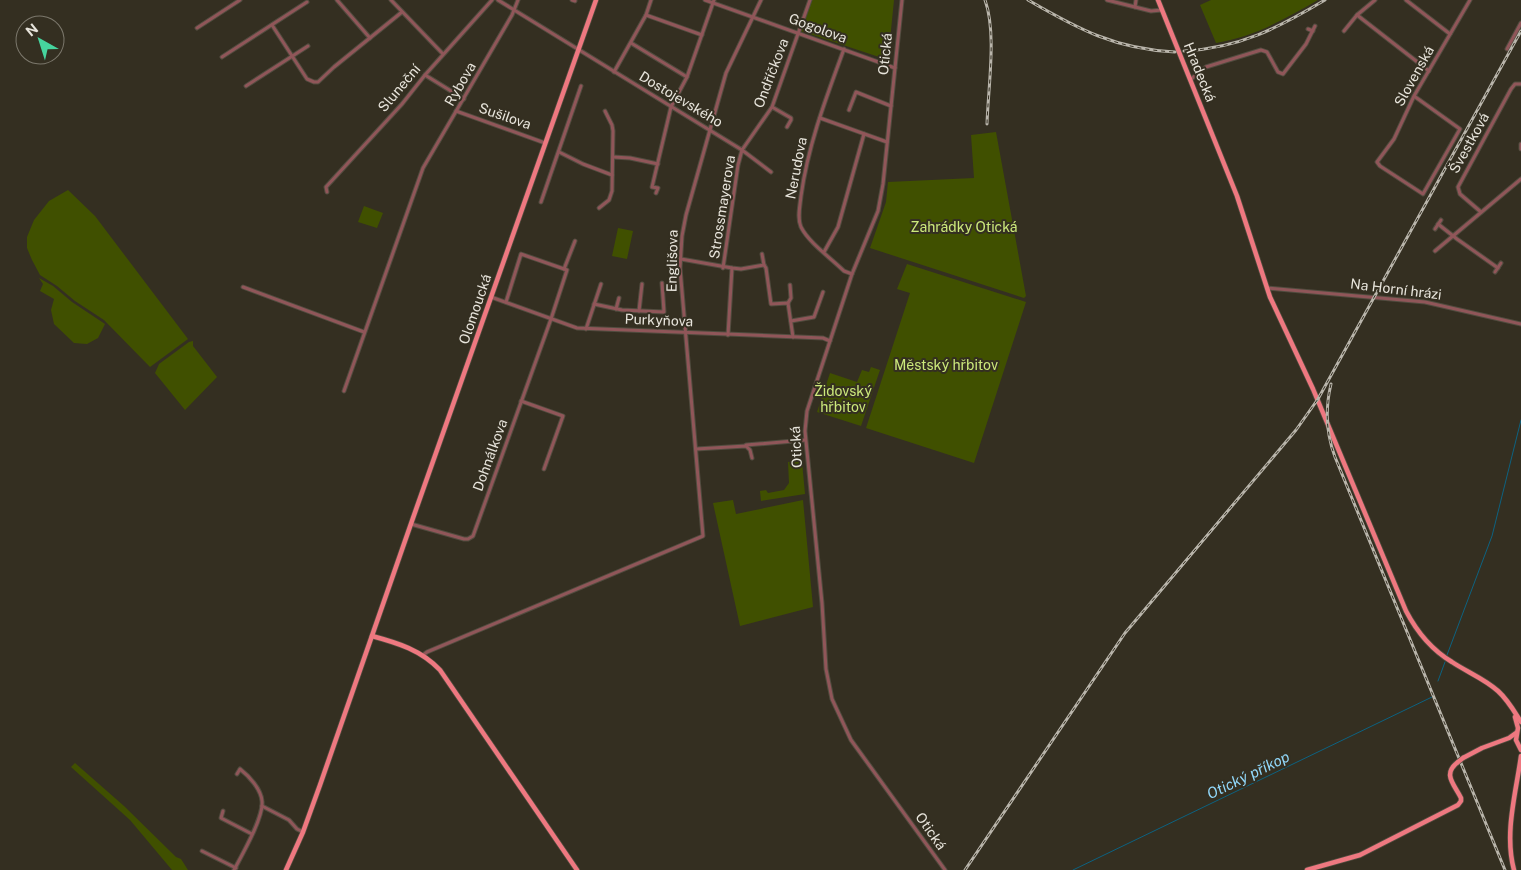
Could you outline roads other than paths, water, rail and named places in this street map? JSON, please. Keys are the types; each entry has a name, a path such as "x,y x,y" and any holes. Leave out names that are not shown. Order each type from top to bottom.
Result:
{"main road":[{"name":"Olomoucká","path":"286,870 303,832 596,0"},
{"name":"Hradecká","path":"1158,0 1191,79 1246,222 1266,288 1316,394 1410,618 1419,632 1435,649 1451,662 1492,686 1509,704"},
{"path":"372,636 404,645 423,655 436,666 447,679 577,870"},
{"path":"1509,704 1521,722"},
{"path":"1509,704 1516,720 1520,746"},
{"path":"1502,741 1518,731"},
{"path":"1307,870 1360,855 1458,805 1461,798 1450,776 1451,767 1482,748 1502,741 1510,740 1520,746"},
{"path":"1514,870 1510,834 1521,756"}],"street":[{"path":"197,28 240,0"},
{"path":"336,0 370,38"},
{"path":"391,0 443,54"},
{"name":"Sluneční","path":"327,192 326,187 402,104 443,54 492,0"},
{"name":"Dostojevského","path":"498,0 742,150 771,172"},
{"name":"Rybova","path":"344,391 424,168 515,10 518,0"},
{"path":"614,72 646,15 652,0"},
{"name":"Gogolova","path":"706,0 714,1 895,68"},
{"name":"Englišova","path":"423,655 703,536 681,259 686,215 726,74 761,0"},
{"name":"Ondříčkova","path":"742,150 772,107 810,0"},
{"name":"Otická","path":"902,0 883,184 879,206 852,274 806,416 805,440 822,603 826,669 832,699 851,740 945,870"},
{"path":"1107,0 1153,12 1162,9"},
{"path":"1135,7 1136,0"},
{"path":"1344,31 1357,14 1375,0"},
{"path":"1406,0 1450,34"},
{"name":"Slovenská","path":"1414,96 1460,129 1426,192 1423,194 1376,163 1394,139 1414,96 1470,0"},
{"path":"656,193 658,188 652,187 671,107 687,77 714,1"},
{"path":"222,57 307,2"},
{"path":"272,24 308,79 318,82 402,12"},
{"path":"1357,14 1428,71"},
{"path":"646,15 702,35"},
{"path":"1507,49 1521,23"},
{"path":"1191,79 1203,68 1261,50 1268,54 1278,72 1283,74 1306,44 1316,26"},
{"path":"1308,29 1313,31"},
{"path":"631,43 687,77"},
{"path":"246,86 308,46"},
{"name":"Nerudova","path":"844,49 813,138 804,176 799,214 800,226 844,271 852,274"},
{"path":"425,75 464,98"},
{"name":"Švestková","path":"1481,212 1460,194 1458,187 1511,89 1515,84 1521,84"},
{"path":"541,202 582,86"},
{"path":"849,110 856,92 891,106"},
{"path":"772,107 791,118 787,127"},
{"path":"599,208 610,197 612,175 613,131 605,111"},
{"name":"Sušilova","path":"456,112 546,143"},
{"path":"820,118 887,142"},
{"path":"824,252 840,222 864,134"},
{"path":"1521,144 1521,150"},
{"name":"Strossmayerova","path":"724,268 738,165 742,150"},
{"path":"559,152 612,175"},
{"path":"613,157 630,158 658,164"},
{"path":"1435,251 1521,179"},
{"path":"1435,229 1441,220"},
{"path":"1438,224 1498,268"},
{"path":"551,319 567,270 564,269 575,241"},
{"name":"Olomoucká","path":"506,302 521,254 564,269"},
{"path":"762,254 771,304 788,303"},
{"path":"681,259 724,268 741,269 764,265"},
{"path":"1495,272 1501,263"},
{"path":"728,334 732,268"},
{"path":"594,304 616,309 664,312 662,283"},
{"path":"586,328 601,284"},
{"path":"639,311 642,284"},
{"path":"790,285 791,298 788,303 792,337"},
{"path":"243,287 364,332"},
{"name":"Na Horní hrázi","path":"1266,288 1425,302 1521,324"},
{"path":"791,320 814,318 823,292"},
{"name":"Purkyňova","path":"491,297 577,328 823,338 830,341"},
{"path":"616,309 620,298"},
{"name":"Dohnálkova","path":"410,524 464,539 472,538 551,319"},
{"path":"521,401 562,416 544,469"},
{"path":"696,449 805,440"},
{"path":"746,446 750,450 752,458"},
{"path":"202,851 235,869 252,834 262,806 262,798 258,789 240,770 236,774"},
{"path":"262,806 289,820 297,829 303,832"},
{"path":"223,812 221,818 252,834"}],"waterway":[{"name":"Otický příkop","path":"1447,655 1492,536 1521,420"},
{"name":"Otický příkop","path":"1438,681 1445,662"},
{"name":"Otický příkop","path":"1073,870 1432,697"}],"railway":[{"path":"985,0 991,28 987,124"},
{"path":"1028,0 1098,36 1134,47 1175,52"},
{"path":"1184,51 1223,46 1258,35 1325,0"},
{"path":"965,870 1125,633 1296,430 1318,399 1521,31"},
{"path":"1331,384 1327,421 1335,457 1505,870"}],"park label":[{"name":"Zahrádky Otická","path":"964,227"},
{"name":"Městský hřbitov","path":"946,365"},
{"name":"Židovský hřbitov","path":"843,400"}]}
